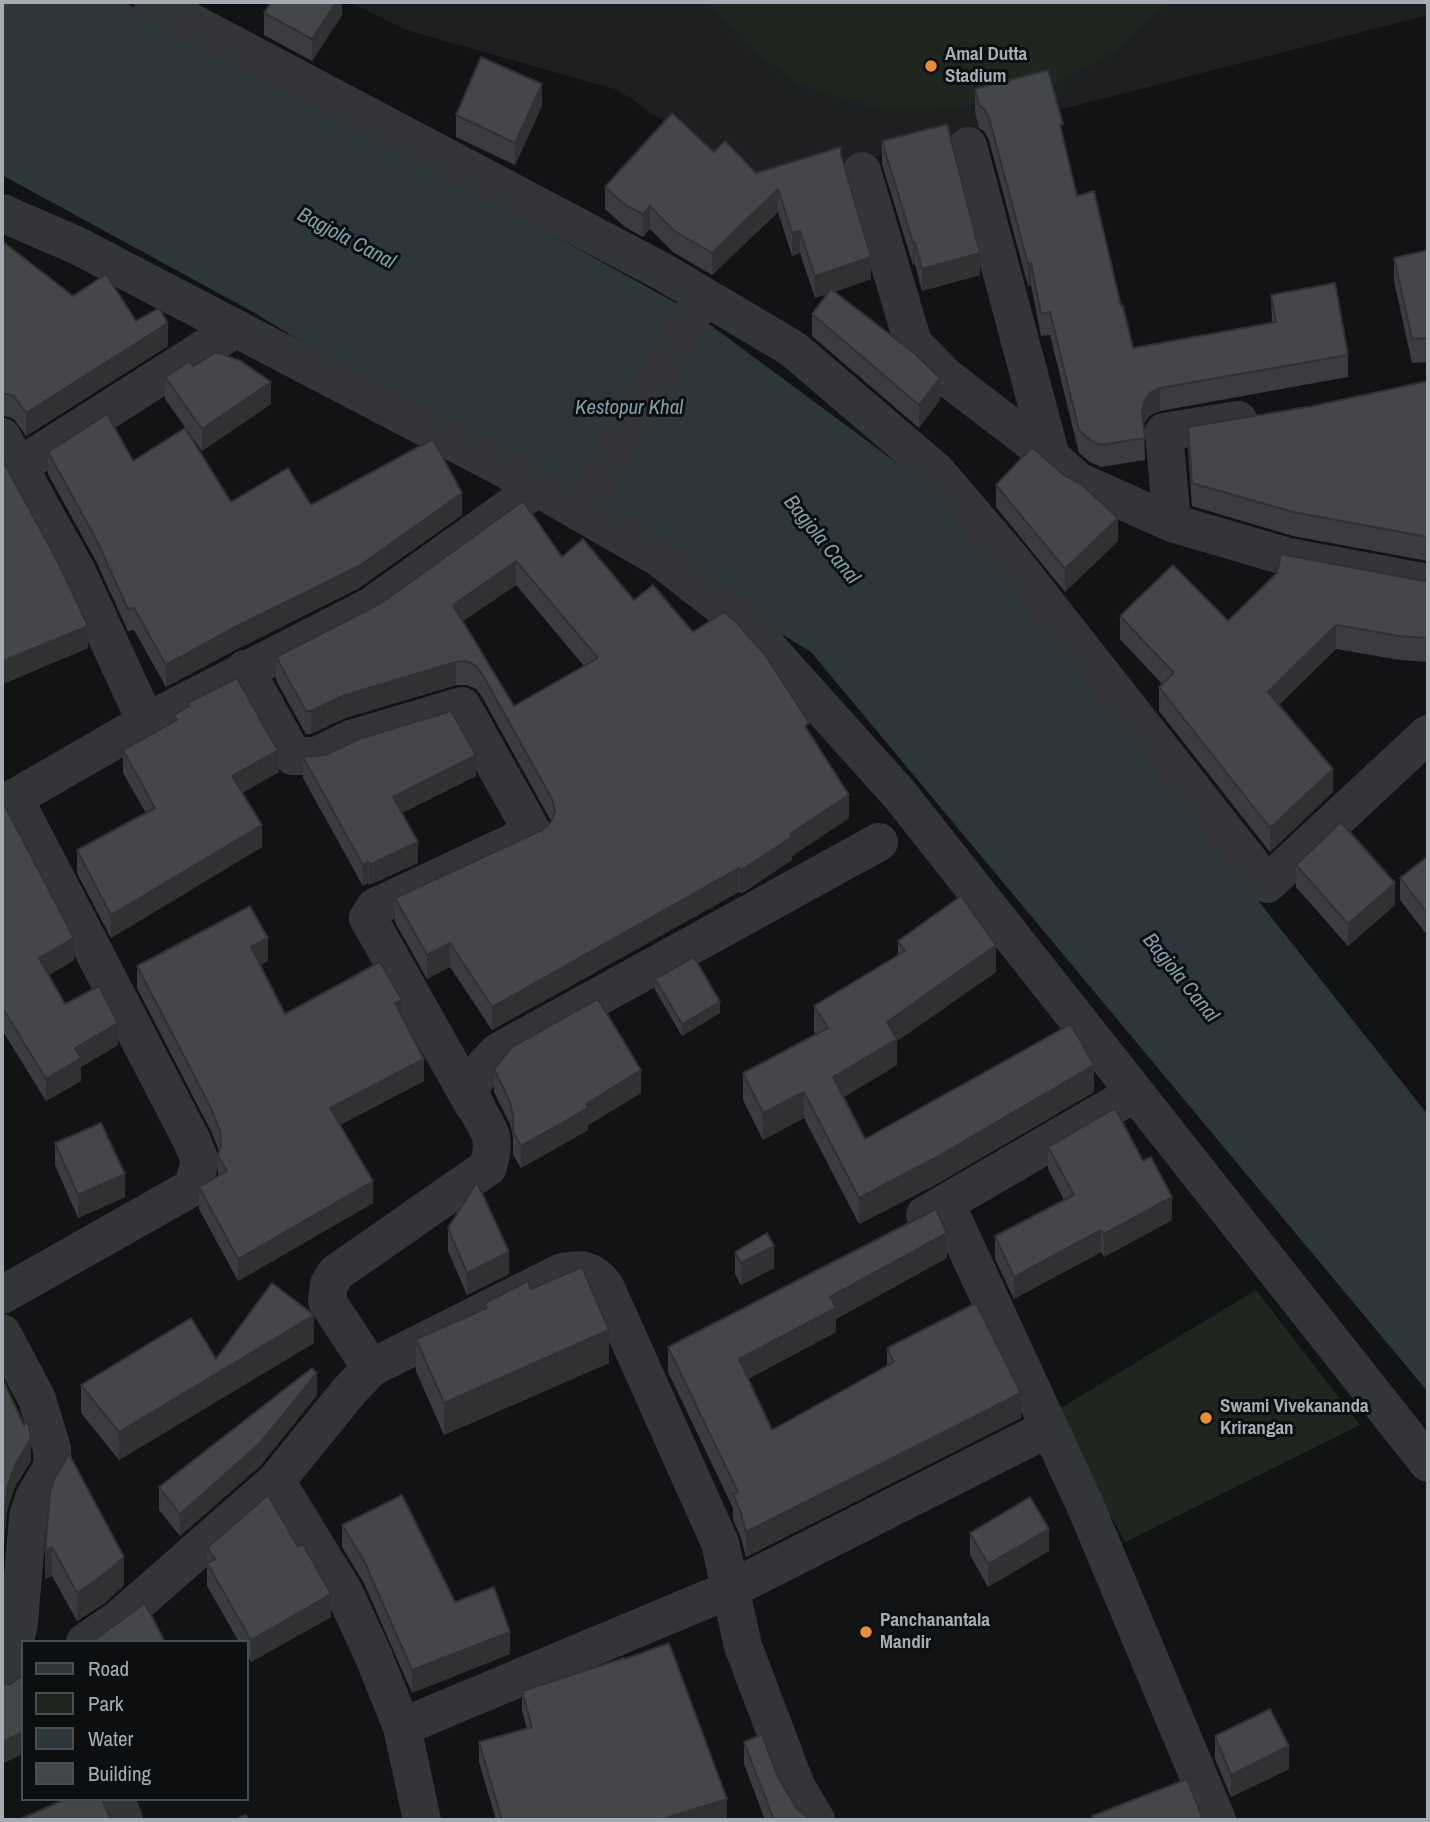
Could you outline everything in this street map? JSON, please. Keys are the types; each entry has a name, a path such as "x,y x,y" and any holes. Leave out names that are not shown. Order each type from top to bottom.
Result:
{"street":[{"path":"153,2 665,274 793,349 937,472 1012,560 1267,884 1428,734"},
{"path":"968,146 1051,457"},
{"path":"862,171 913,343 945,376 1051,457 1078,481 1172,523 1288,557 1428,583"},
{"path":"2,212 76,245 537,488 659,557 752,630 900,795 1428,1463"},
{"path":"579,512 703,296"},
{"path":"146,722 77,572 10,452 235,329"},
{"path":"1172,523 1164,432 1269,415"},
{"path":"2,1295 192,1187 200,1161 192,1141 8,802 146,722 370,607 537,488"},
{"path":"245,669 293,756 316,756 351,739 463,706 533,833 375,907 368,918 492,1135 493,1151 488,1167 336,1273 329,1284 327,1301 371,1368"},
{"path":"473,1104 470,1088 482,1069 498,1052 879,842"},
{"path":"897,1230 947,1204 1135,1093"},
{"path":"947,1204 1085,1505 1217,1820"},
{"path":"88,1640 119,1619 276,1481 371,1368 562,1272 582,1269 597,1276 652,1356 720,1543 747,1658 796,1786 816,1820"},
{"path":"2,1333 37,1399 52,1450 53,1466 34,1498 28,1517 19,1623 10,1684"},
{"path":"402,1727 729,1590 1049,1428"},
{"path":"276,1481 344,1592 402,1727 422,1820"},
{"path":"117,1801 124,1820"}],"shaded area":[{"path":"350,2 1428,2 1428,15 759,187 618,90 406,30"}],"green space":[{"name":"Amal Dutta Stadium","path":"708,2 1176,2 1163,6 1117,50 1057,83 958,108 880,109 802,86 744,44"},
{"name":"Swami Vivekananda Krirangan","path":"1256,1290 1360,1425 1125,1542 1054,1412"}],"water":[{"name":"Kestopur Khal","path":"2,2 124,2 294,92 694,313 931,488 1428,1115 1428,1392 811,652 253,312 2,175"}],"building":[{"path":"271,2 336,2 312,39 264,13"},
{"path":"481,57 542,84 515,143 456,115"},
{"path":"1048,70 1063,124 1060,125 1077,196 1094,191 1133,348 1276,322 1271,295 1335,283 1348,355 1160,388 1150,393 1144,402 1142,412 1145,438 1101,445 1079,430 1050,312 1041,314 1031,263 1028,264 989,118 979,105 975,89"},
{"path":"672,113 714,152 725,141 756,173 841,147 841,155 871,257 815,276 800,231 792,233 778,189 712,253 673,230 650,206 643,214 625,205 605,187"},
{"path":"947,124 980,253 922,269 882,141"},
{"path":"2,241 73,296 106,274 136,321 159,308 168,323 26,413 14,396 2,393"},
{"path":"1428,250 1428,338 1412,339 1394,258"},
{"path":"831,289 914,353 940,378 919,405 812,314"},
{"path":"216,352 241,361 271,382 202,429 165,377 190,361 193,366"},
{"path":"1428,381 1428,537 1293,512 1192,483 1188,427 1313,406"},
{"path":"107,414 133,461 185,428 231,502 288,468 311,505 433,439 462,493 359,566 235,627 166,665 134,608 128,609 96,539 48,452"},
{"path":"1032,447 1064,475 1081,484 1118,518 1065,569 996,485"},
{"path":"2,459 57,560 88,626 3,661 2,658"},
{"path":"523,501 562,557 583,539 634,600 653,585 693,632 724,612 737,623 766,656 809,723 805,726 849,795 744,868 739,868 492,1007 450,943 427,955 395,898 542,830 551,822 555,811 552,799 481,672 466,661 456,662 345,695 306,711 276,657 383,602","holes":["516,561 598,658 514,706 453,605"]},
{"path":"1281,554 1428,581 1428,638 1336,625 1268,692 1333,769 1270,828 1159,687 1174,673 1120,616 1173,565 1228,621 1277,573"},
{"path":"237,678 279,750 232,776 262,825 111,915 77,850 155,808 123,750 177,720 174,715 189,706 187,703"},
{"path":"451,711 476,755 393,797 418,842 369,865 368,862 363,865 303,757 325,755 359,739"},
{"path":"2,804 74,938 39,958 65,1004 99,986 118,1023 75,1048 81,1058 46,1079 2,1007"},
{"path":"1341,822 1395,883 1348,924 1296,865"},
{"path":"1428,856 1428,914 1400,878"},
{"path":"961,896 996,945 887,1022 897,1039 833,1077 865,1139 1071,1024 1094,1065 935,1158 859,1198 804,1092 763,1113 743,1073 828,1028 814,1006 905,951 898,941"},
{"path":"250,906 268,938 251,947 285,1014 380,962 402,1000 395,1003 424,1059 330,1108 373,1181 238,1259 199,1187 227,1171 218,1156 220,1131 212,1110 137,966"},
{"path":"694,957 720,1002 682,1024 655,979"},
{"path":"598,999 641,1070 586,1104 588,1108 521,1146 513,1132 510,1102 494,1069 512,1047"},
{"path":"1115,1108 1143,1161 1151,1157 1172,1197 1104,1234 1101,1230 1014,1277 995,1236 1074,1195 1048,1147"},
{"path":"101,1123 125,1174 78,1195 55,1143"},
{"path":"477,1182 509,1252 467,1273 448,1228"},
{"path":"936,1209 947,1233 830,1297 836,1308 739,1359 772,1430 894,1362 887,1348 976,1303 1021,1393 746,1532 733,1494 738,1492 668,1347"},
{"path":"767,1233 774,1246 741,1263 735,1252"},
{"path":"582,1267 609,1330 444,1403 416,1339 487,1308 485,1303 528,1281 531,1289"},
{"path":"272,1283 314,1315 119,1432 81,1385 191,1318 216,1359"},
{"path":"312,1368 317,1373 260,1443 180,1514 159,1487"},
{"path":"2,1378 24,1425 28,1422 31,1438 15,1465 7,1488 2,1547"},
{"path":"69,1454 124,1557 77,1593 52,1547 45,1551 50,1493 54,1479"},
{"path":"268,1495 298,1547 303,1544 331,1594 251,1640 207,1563 215,1559 207,1548"},
{"path":"402,1495 455,1602 494,1587 510,1632 412,1670 364,1561 342,1525"},
{"path":"1030,1497 1049,1529 988,1564 970,1533"},
{"path":"145,1603 164,1640 92,1640"},
{"path":"669,1643 727,1799 659,1820 502,1820 479,1742 532,1727 522,1691"},
{"path":"21,1676 21,1733 2,1742 2,1685 11,1684"},
{"path":"1270,1709 1289,1746 1231,1775 1215,1736"},
{"path":"762,1734 777,1775 797,1809 809,1820 774,1820 744,1742"},
{"path":"1187,1779 1203,1820 1094,1820 1092,1816"},
{"path":"61,1801 103,1801 111,1820 18,1820"},
{"path":"246,1815 249,1820 235,1820"}],"place":[{"name":"Amal Dutta Stadium","path":"931,66"},
{"name":"Swami Vivekananda Krirangan","path":"1206,1418"},
{"name":"Panchanantala Mandir","path":"866,1632"}],"water label":[{"name":"Bagjola Canal","path":"346,239"},
{"name":"Bagjola Canal","path":"821,540"},
{"name":"Bagjola Canal","path":"1180,978"}]}
